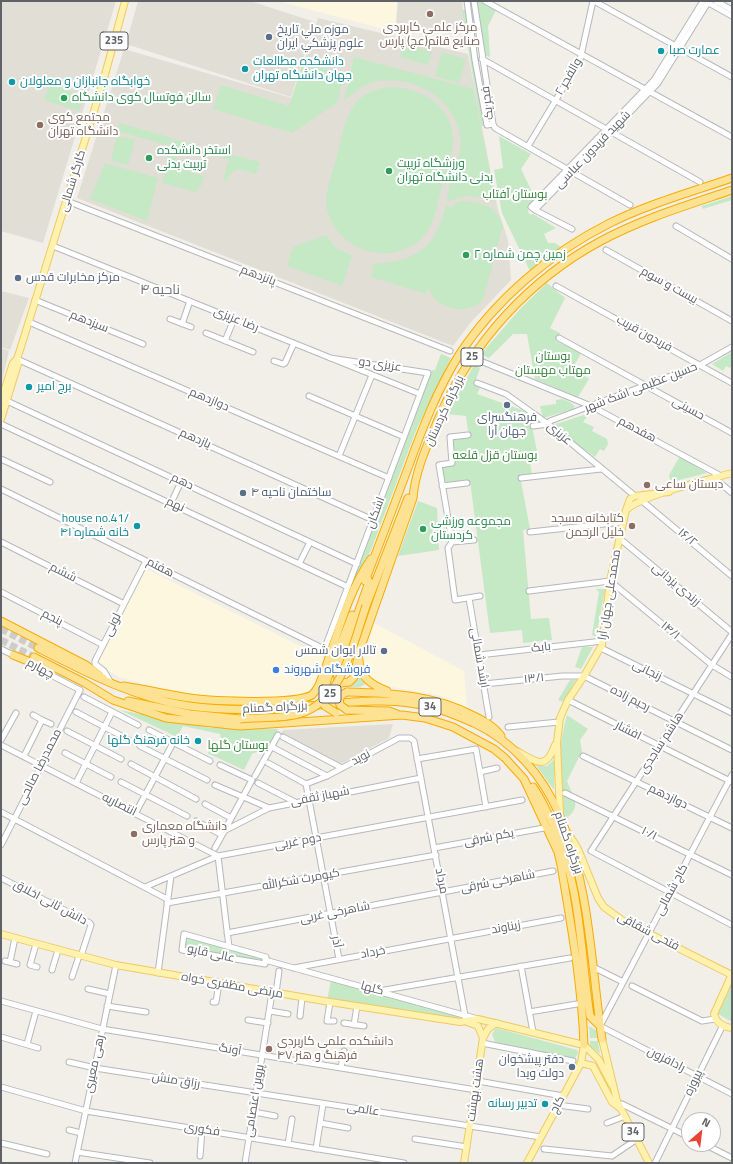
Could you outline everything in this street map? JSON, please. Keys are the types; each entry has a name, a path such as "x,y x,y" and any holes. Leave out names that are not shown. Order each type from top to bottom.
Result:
{"highway":[{"name":"بزرگراه کردستان","path":"732,178 655,204 589,235 539,268 500,304 483,323 462,351 438,394 423,427 367,578 369,582 337,672 339,682 347,683 353,679 359,652 413,498 414,483 445,405 470,359 506,314 528,293 568,260 600,242 640,223 732,190"},
{"name":"25","path":"85,683 119,698 147,706 190,714 240,719 299,714 315,707 323,701 338,682 414,483"},
{"path":"1,621 86,665 97,672 109,684 218,701 300,698 311,695 317,689 358,580 378,549"},
{"name":"25","path":"367,578 327,680 324,694 325,706 336,713 345,716 402,715"},
{"name":"بزرگراه گمنام","path":"38,648 109,684 151,698 188,706 241,710 358,702 416,704 455,715 482,727 503,740 529,765 546,788 564,826 582,887 602,1039"},
{"path":"359,652 360,669 364,677 372,684 391,693"},
{"path":"13,655 60,675 75,679"},
{"name":"بزرگراه گمنام","path":"34,657 85,683 113,700 166,718 240,726 283,725 402,715 438,722 467,733 505,758 524,778 547,827 561,865 582,1015 584,1045"},
{"path":"402,715 389,711 347,710 342,708 339,700 342,694 347,692 391,693 430,699 460,708 491,726 503,740"},
{"path":"524,778 540,798 565,852 577,902 590,1016 600,1026"}],"main road":[{"name":"کارگر شمالی","path":"2,412 13,363 17,359 53,246 125,1"},
{"path":"626,510 641,500 720,479 732,473"},
{"path":"626,510 630,499 636,496 669,492"},
{"name":"محمدعلی جهان آرا","path":"557,742 559,722 568,700 601,648 610,581 626,510"},
{"path":"514,749 536,761 543,762 551,757 557,742"},
{"path":"557,742 560,816"},
{"name":"فتحی شقاقی","path":"564,826 578,849 598,898 604,907 622,920 732,974"},
{"name":"مرتضی مظفری خواه","path":"1,934 116,965 158,973 302,998 460,1022 465,1018"},
{"path":"732,974 715,1009 715,1019 723,1025 732,1028"},
{"path":"465,1018 478,1026 483,1040"},
{"name":"گلها","path":"465,1018 496,1023 584,1045"},
{"path":"483,1040 488,1029 496,1023"},
{"name":"34","path":"602,1039 612,1085"},
{"name":"هشت بهشت","path":"464,1163 478,1081 483,1040"},
{"name":"کاج","path":"527,1163 581,1063 584,1045"},
{"name":"34","path":"584,1045 599,1060 649,1163"},
{"path":"581,1063 592,1066 612,1102 622,1106"}],"street":[{"name":"فجر یک","path":"467,1 475,60 487,125 493,124 474,1"},
{"path":"485,1 732,137"},
{"path":"594,1 732,77"},
{"name":"والفجر ۲","path":"528,146 582,55 594,1"},
{"path":"706,1 732,16"},
{"name":"شهید فریدون عباسی","path":"572,229 535,210 606,129 647,90 658,82 677,47 706,1"},
{"path":"716,1 732,10"},
{"path":"475,60 482,60 700,182"},
{"name":"شهید فریدون عباسی","path":"570,170 611,132 647,90"},
{"path":"493,124 495,128 630,204"},
{"name":"پانزدهم","path":"66,201 450,351"},
{"path":"676,226 732,259"},
{"name":"رضا عزیزی","path":"53,246 420,394"},
{"name":"بیست و سوم","path":"606,250 732,321"},
{"name":"فریدون قریب","path":"556,286 732,383"},
{"name":"سیزدهم","path":"36,300 143,344"},
{"path":"182,324 190,301"},
{"path":"170,319 191,327"},
{"path":"225,341 234,319"},
{"name":"دوازدهم","path":"29,322 389,478"},
{"path":"206,333 253,352"},
{"name":"حسینی","path":"559,338 732,433"},
{"path":"274,361 283,364 285,363 294,343"},
{"name":"حسین عظیمی اشک شهر","path":"533,426 548,424 550,421 700,366 732,347"},
{"name":"عزیزی دو","path":"330,358 428,373"},
{"name":"یازدهم","path":"17,359 373,520"},
{"name":"هفدهم","path":"484,362 591,406 720,479 732,493"},
{"name":"اشکان","path":"319,648 326,645 428,373"},
{"path":"339,456 372,375"},
{"name":"عزیزی","path":"477,383 500,390 548,424 636,496"},
{"path":"309,396 404,437"},
{"name":"دهم","path":"4,401 357,564"},
{"name":"نهم","path":"1,424 348,587"},
{"path":"468,435 450,437 452,463 439,465 452,542 448,548 456,600 480,596"},
{"path":"1,459 50,482"},
{"path":"521,478 602,469"},
{"path":"171,504 181,482"},
{"path":"442,486 467,483"},
{"name":"هفتم","path":"1,489 319,648"},
{"name":"۱۶/۲","path":"641,500 732,575"},
{"path":"530,532 623,522"},
{"name":"زرندی یزدانی","path":"619,538 732,633"},
{"path":"452,542 474,540"},
{"name":"ششم","path":"1,542 124,604"},
{"path":"299,564 310,542"},
{"name":"لونی","path":"109,684 104,671 94,662 146,562"},
{"path":"529,591 610,581"},
{"name":"۱۴/۱","path":"610,581 712,665 732,677"},
{"name":"پنجم","path":"1,592 103,645"},
{"name":"ارشد شمالی","path":"469,598 489,717"},
{"name":"هاشم ساجدی","path":"670,893 591,851 732,633"},
{"name":"بابک","path":"479,655 602,641"},
{"name":"چهارم","path":"1,648 80,690"},
{"name":"زنجانی","path":"601,648 732,713"},
{"name":"۱۳/۱","path":"484,684 556,676 584,676"},
{"name":"رحیم زاده","path":"584,676 732,750"},
{"name":"محمدرضا صالحی","path":"1,845 80,690"},
{"path":"84,697 138,725"},
{"name":"افشار","path":"568,700 731,781"},
{"path":"76,712 131,741"},
{"path":"76,783 112,712"},
{"path":"1,740 16,713"},
{"path":"33,715 51,724"},
{"path":"24,756 42,720"},
{"path":"508,727 559,722"},
{"path":"148,730 210,761"},
{"path":"67,731 121,759"},
{"path":"215,848 231,818 245,798 254,778 272,747 281,736 342,768"},
{"name":"نوید","path":"306,784 327,776 399,738 410,738 414,741"},
{"name":"مرداد","path":"414,741 465,1018"},
{"path":"135,814 173,743"},
{"name":"انتصاریه","path":"1,745 218,856"},
{"path":"140,746 206,780"},
{"path":"272,747 327,776"},
{"path":"418,759 476,749 486,807"},
{"path":"65,753 111,777"},
{"name":"دوازدهم","path":"583,756 732,828"},
{"path":"268,763 306,784"},
{"path":"131,764 196,799"},
{"path":"220,765 254,778"},
{"path":"480,772 497,768"},
{"name":"کاج شمالی","path":"600,1026 710,817 731,781 732,775"},
{"name":"شهباز ثقفی","path":"223,833 269,808 421,778"},
{"path":"121,782 186,816"},
{"path":"258,783 295,802"},
{"name":"آذر","path":"306,784 339,959"},
{"path":"215,785 269,808"},
{"name":"۱۰/۱","path":"565,793 732,875"},
{"name":"دوم غربی","path":"145,887 218,856 522,800"},
{"path":"205,804 231,818"},
{"path":"1,812 145,887 167,901"},
{"path":"196,821 223,833"},
{"name":"یکم شرقی","path":"434,848 544,828"},
{"path":"218,856 229,947"},
{"name":"کیومرث شکرالله","path":"167,901 222,894 436,856"},
{"name":"شاهرخی شرقی","path":"443,892 553,871"},
{"path":"158,973 171,876"},
{"name":"دانش ثانی اخلاق","path":"1,878 90,923 91,924 80,956"},
{"name":"شاهرخی غربی","path":"227,933 443,892"},
{"path":"670,893 732,925"},
{"name":"زیناوند","path":"451,938 561,918"},
{"name":"عالی قاپو","path":"184,934 266,957 266,960 264,965 182,950 184,934"},
{"path":"15,938 7,962 17,964"},
{"name":"خرداد","path":"294,968 451,938"},
{"path":"36,944 30,965 37,967"},
{"path":"52,970 58,950"},
{"path":"72,977 80,956"},
{"path":"377,991 570,958"},
{"name":"گلها","path":"266,960 377,991 465,1018"},
{"name":"رهی معیری","path":"75,1163 116,965"},
{"path":"522,966 533,1032"},
{"path":"593,968 623,982"},
{"name":"پروین اعتصامی","path":"246,1163 262,1055 279,971"},
{"path":"213,1002 216,1002 219,984"},
{"path":"632,986 702,1021 715,1019"},
{"path":"88,989 110,994"},
{"path":"300,1016 302,998"},
{"name":"آونگ","path":"1,1001 102,1029 476,1090"},
{"path":"330,1002 327,1021 334,1022"},
{"path":"529,1012 577,1004"},
{"path":"107,1006 146,1012"},
{"path":"354,1025 357,1006"},
{"path":"27,1044 36,1011"},
{"path":"270,1011 288,1014"},
{"path":"248,1020 268,1022"},
{"path":"344,1023 364,1026"},
{"name":"پیروزه","path":"655,1163 723,1025"},
{"name":"رادافزون","path":"600,1026 732,1094"},
{"path":"1,1037 38,1048"},
{"path":"483,1040 573,1061"},
{"path":"341,1068 344,1050"},
{"name":"رزاق منش","path":"69,1062 95,1068 256,1093"},
{"path":"478,1081 563,1096"},
{"name":"فکوری","path":"1,1087 86,1111 404,1163"},
{"name":"عالمی","path":"256,1093 541,1137"},
{"path":"316,1149 323,1104"},
{"path":"558,1105 588,1110"},
{"path":"622,1106 681,1133"},
{"path":"254,1112 275,1116"},
{"path":"607,1123 625,1116"},
{"path":"288,1144 292,1119"},
{"path":"320,1123 348,1128"},
{"path":"69,1130 81,1133"},
{"path":"200,1156 202,1130"},
{"path":"414,1139 467,1147"},
{"path":"544,1149 612,1156 637,1140"},
{"path":"1,1143 47,1154"},
{"path":"78,1152 150,1163"},
{"path":"720,1152 732,1158"}],"shaded area":[{"name":"مجتمع کوی دانشگاه تهران","path":"1,1 116,1 43,243 1,231"},
{"path":"138,1 250,1 315,22 291,97 126,44"},
{"path":"278,1 397,1 395,32"},
{"name":"مرکز علمی کاربردی صنایع قائم(عج) پارس","path":"398,1 462,1 465,33 396,26"},
{"path":"318,18 468,54 498,210 508,240 511,280 471,322 453,346 77,198 124,49 292,98"},
{"path":"1,291 29,298 10,350 1,347"},
{"path":"1,348 9,351 1,385"},
{"path":"146,569 324,658 315,684 308,692 292,696 234,699 179,693 119,677 97,664"},
{"path":"374,623 464,671 467,708 438,695 381,685 366,675 362,666"},
{"path":"393,724 389,738 341,764 281,734 283,730"}],"green space":[{"path":"479,1 496,10 488,26 490,57 484,55 477,2"},
{"path":"462,10 465,10 484,126 481,126"},
{"path":"403,44 432,52 428,65 400,57"},
{"path":"442,52 466,59 459,83 435,76"},
{"path":"354,57 473,89 494,192 493,202 476,196 464,196 447,202 449,185 458,158 461,142 458,126 451,113 442,101 430,92 416,85 401,81 386,80 367,84 344,100"},
{"path":"303,62 344,74 337,103 292,133 213,109 221,85 289,106"},
{"name":"سالن فوتسال کوی دانشگاه","path":"50,84 84,96 79,111 44,100"},
{"name":"ورزشگاه تربیت بدنی دانشگاه تهران","path":"387,87 411,90 422,94 441,108 448,117 452,128 453,146 436,212 428,231 412,246 397,252 377,253 361,249 342,236 332,222 326,202 329,183 342,133 352,109 358,100 365,95"},
{"path":"120,123 172,138 170,146 117,131"},
{"path":"117,136 135,140 128,165 111,160"},
{"name":"بوستان آفتاب","path":"499,136 531,154 521,169 536,200 529,207 528,211 530,215 533,214 556,228 544,234 548,243 555,243 561,247 530,271 502,213 494,170 503,168"},
{"path":"174,139 197,145 196,150 183,147 182,151 178,150 175,162 178,163 177,168 204,176 201,186 195,192 162,183"},
{"path":"225,153 260,162 256,174 238,169 229,175 227,181 223,180 229,159 223,158"},
{"path":"105,163 158,178 147,221 90,199"},
{"path":"732,196 732,200 703,209 702,206"},
{"path":"461,201 475,202 492,209 503,225 483,300 468,308 452,308 437,300 431,294 428,286 426,294 371,277 374,264 402,260 422,250 437,232 446,205 449,206 449,209 454,204"},
{"path":"326,235 335,247 352,256 342,286 287,266 293,247"},
{"name":"بوستان مهتاب مهستان","path":"547,283 565,298 550,328 560,333 556,341 581,353 573,368 589,379 578,397 535,379 527,334 513,334 489,358 481,354 521,308"},
{"path":"732,352 732,365 730,368 726,366 723,371 712,364"},
{"path":"441,354 451,358 417,428 371,550 351,588 348,589 432,370 435,370"},
{"name":"بوستان قزل قلعه","path":"474,365 480,368 474,385 480,388 477,394 522,410 534,420 529,425 533,431 537,452 528,453 532,474 520,476 530,529 523,530 531,619 549,618 552,640 523,643 522,630 490,633 470,481 444,485 441,467 455,465 451,440 469,438 466,416 447,414"},
{"path":"562,399 575,406 573,409 543,418 540,406 556,404 556,400"},
{"path":"590,413 583,422 594,427 592,431 607,439 608,444 604,451 600,449 595,457 558,431 556,424"},
{"path":"680,456 707,473 671,482 669,475"},
{"name":"مجموعه ورزشی کردستان","path":"418,501 437,508 439,550 398,556"},
{"path":"596,589 605,589 596,637 592,635 599,592"},
{"path":"582,647 593,647 581,669 575,667"},
{"path":"357,668 367,683 360,687 347,687 354,682"},
{"path":"570,680 576,680 563,702 558,700"},
{"name":"بوستان گلها","path":"120,710 210,728 278,729 268,747 252,754 244,770 207,753 222,744 220,734 183,726 177,737"},
{"path":"567,715 588,729 580,740 582,751 567,781 574,797 575,805 574,810 566,819 561,794 559,767"},
{"path":"555,759 554,790 536,765 547,766"},
{"path":"185,935 265,958 263,963 183,949"},
{"path":"331,981 459,1016 458,1019 327,1000"},
{"path":"732,984 732,1022 718,1014"},
{"path":"589,1026 597,1031 598,1038 590,1038"},
{"path":"496,1028 577,1050 578,1053 575,1059 495,1042 492,1034"},
{"path":"590,1041 598,1041 600,1054 590,1046"}],"tunnel":[{"path":"1,629 38,648"},
{"path":"1,640 34,657"}],"place":[{"name":"مرکز علمی کاربردی صنایع قائم(عج) پارس","path":"430,14"},
{"name":"موزه ملي تاريخ علوم پزشكي ايران","path":"269,37"},
{"name":"عمارت صبا","path":"661,51"},
{"name":"دانشکده مطالعات جهان دانشگاه تهران","path":"245,69"},
{"name":"خوابگاه جانبازان و معلولان","path":"12,82"},
{"name":"سالن فوتسال کوی دانشگاه","path":"64,98"},
{"name":"مجتمع کوی دانشگاه تهران","path":"40,125"},
{"name":"استخر دانشکده تربیت بدنی","path":"149,158"},
{"name":"ورزشگاه تربیت بدنی دانشگاه تهران","path":"389,171"},
{"name":"زمین چمن شماره ۲","path":"466,255"},
{"name":"مرکز مخابرات قدس","path":"18,278"},
{"name":"برج امیر","path":"29,387"},
{"name":"فرهنگسرای جهان آرا","path":"507,405"},
{"name":"دبستان ساعی","path":"647,485"},
{"name":"ساختمان ناحیه ۴","path":"243,493"},
{"name":"house no.41/ خانه شماره ۴۱","path":"137,526"},
{"name":"كتابخانه مسجد خليل الرحمن","path":"632,526"},
{"name":"مجموعه ورزشی کردستان","path":"423,529"},
{"name":"تالار ایوان شمس","path":"384,651"},
{"name":"فروشگاه شهروند","path":"276,670"},
{"name":"خانه فرهنگ گلها","path":"198,741"},
{"name":"دانشگاه معماری و هنر پارس","path":"134,834"},
{"name":"دانشکده علمی کاربردی فرهنگ و هنر ۴۷","path":"269,1049"},
{"name":"دفتر پیشخوان دولت ویدا","path":"572,1067"},
{"name":"تدبیر رسانه","path":"545,1104"}],"district":[{"name":"ناحیه ۴","path":"160,291"}]}
